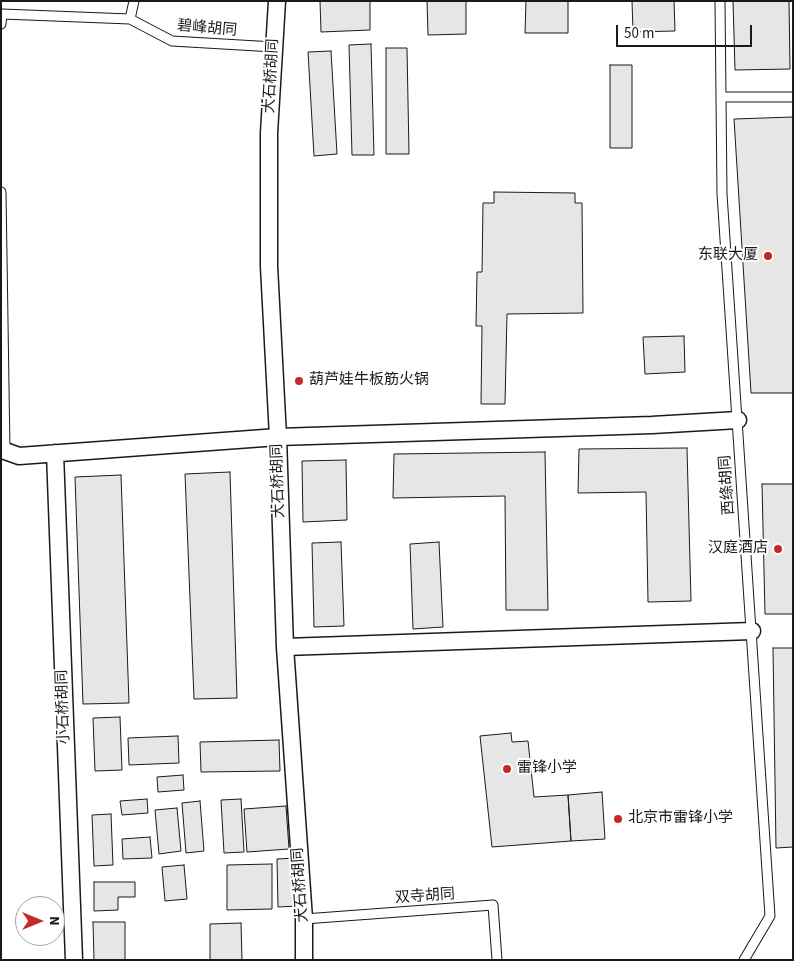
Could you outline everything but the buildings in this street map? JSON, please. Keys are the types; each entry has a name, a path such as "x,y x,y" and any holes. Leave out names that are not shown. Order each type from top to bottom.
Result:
{"street":[{"name":"大石桥胡同","path":"277,1 269,133 269,266 278,437 284,648 304,919 304,960"},
{"path":"5,451 19,456 278,437 652,426 738,420"},
{"name":"小石桥胡同","path":"55,453 74,960"},
{"path":"284,648 752,631"}],"lane":[{"path":"130,19 134,1"},
{"name":"西绦胡同","path":"720,1 722,194 770,916 744,960"},
{"name":"碧峰胡同","path":"1,24 2,14 130,19 172,41 274,47"},
{"path":"721,97 793,97"},
{"path":"1,192 5,451"},
{"name":"双寺胡同","path":"304,919 492,906 497,960"}],"place":[{"name":"东联大厦","path":"768,256"},
{"name":"葫芦娃牛板筋火锅","path":"299,381"},
{"name":"汉庭酒店","path":"778,549"},
{"name":"雷锋小学","path":"507,769"},
{"name":"北京市雷锋小学","path":"618,819"}]}
